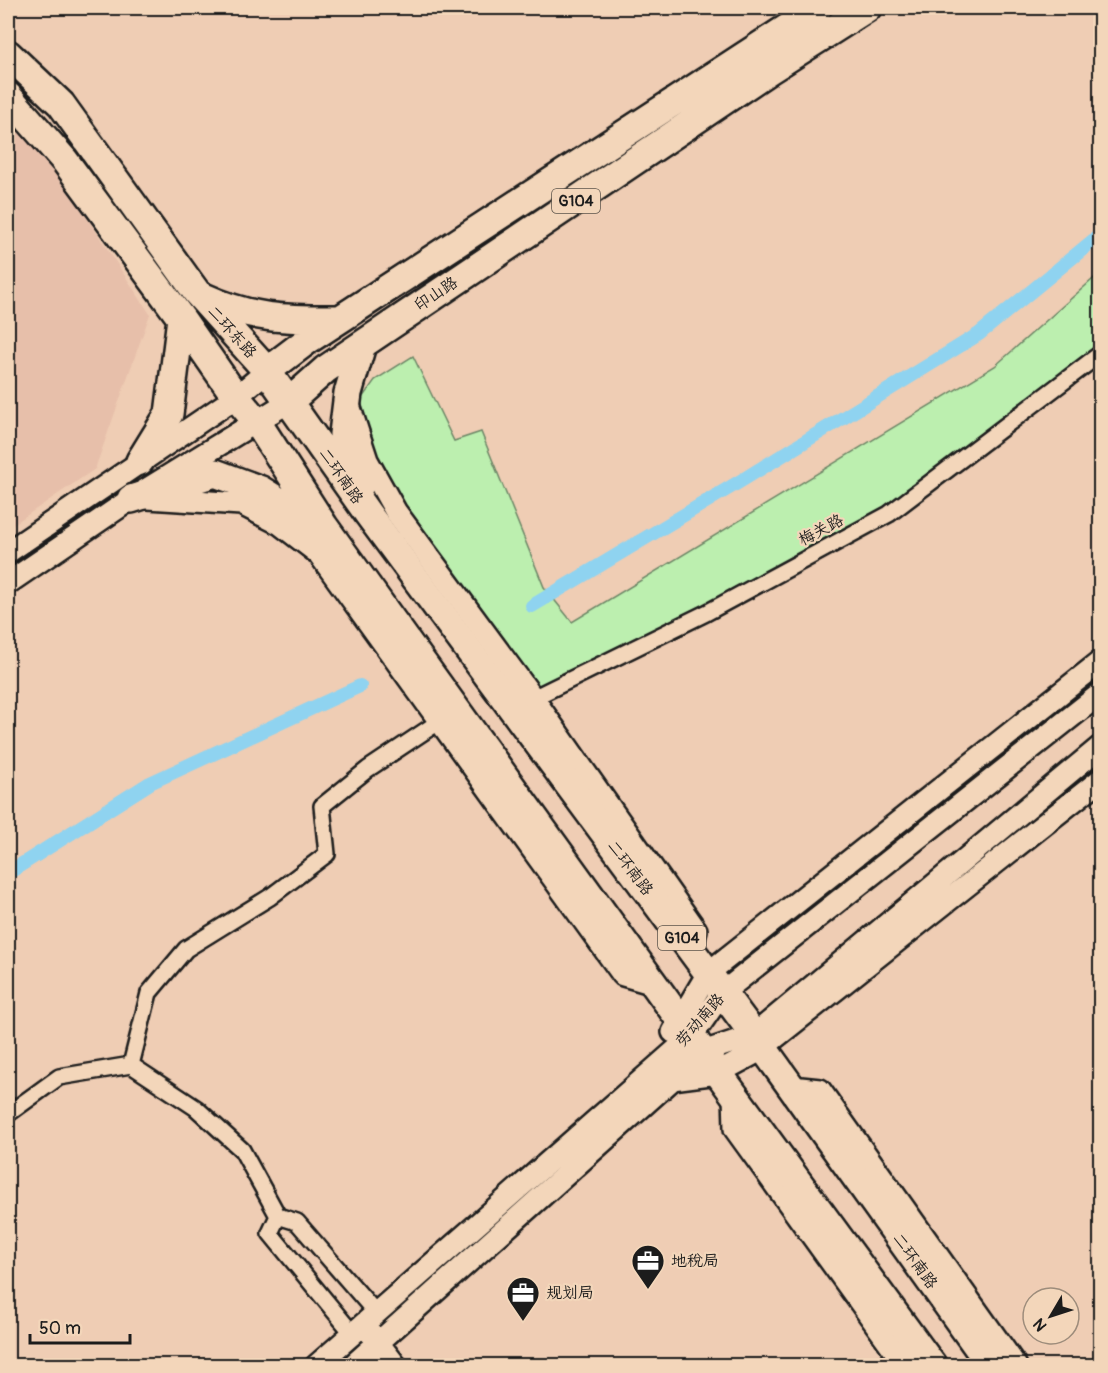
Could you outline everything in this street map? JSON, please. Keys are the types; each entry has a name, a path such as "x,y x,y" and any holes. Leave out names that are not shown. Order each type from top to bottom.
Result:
{"highway":[{"name":"印山路","path":"267,371 340,319 819,8"},
{"name":"印山路","path":"290,401 326,369 771,69 867,8"},
{"name":"G104","path":"8,54 61,104 197,294"},
{"name":"G104","path":"8,96 64,161 181,318"},
{"path":"197,294 222,305 272,319 340,319"},
{"name":"二环东路","path":"197,294 267,371"},
{"path":"140,461 169,414 181,318"},
{"name":"二环东路","path":"181,318 236,397"},
{"path":"362,345 348,400 343,434 368,514"},
{"name":"二环南路","path":"267,371 368,514 692,950 991,1365"},
{"name":"G104","path":"236,397 257,422 330,533 654,984 933,1365"},
{"path":"135,498 215,473 261,490 330,533"}],"street":[{"name":"梅关路","path":"533,698 706,613 890,514 1101,354"},
{"name":"印山路","path":"8,552 236,397 267,371"},
{"path":"348,400 367,460 396,512 533,698 696,930 692,950"},
{"name":"印山路","path":"8,583 135,498 290,401"},
{"path":"135,498 241,504 280,524 319,554 623,975 654,984"},
{"path":"664,1073 698,1045 715,983 1101,662"},
{"name":"劳动南路","path":"715,983 1101,694"},
{"path":"131,1065 149,993 186,949 270,897 327,854 322,806 368,769 440,722"},
{"name":"劳动南路","path":"316,1365 698,1045 758,1041 1101,747"},
{"path":"758,1041 1101,780"},
{"path":"8,1114 60,1077 131,1065 196,1108 242,1150 278,1216 297,1222 377,1342 396,1365"},
{"name":"劳动南路","path":"352,1365 664,1073"},
{"path":"791,1086 820,1090 1016,1365"},
{"path":"734,1095 735,1129 906,1365"},
{"path":"278,1216 270,1233 365,1324"}],"shaded area":[{"path":"8,110 30,131 150,314 95,469 8,528"}],"green space":[{"path":"1100,273 1100,354 889,514 533,698 396,512 352,412 375,380 413,356 454,441 481,432 544,587 572,622 995,366"}],"waterway":[{"path":"532,606 979,334 1100,235"},
{"path":"8,873 150,783 360,686"}],"place":[{"name":"地税局","path":"648,1290"},
{"name":"规划局","path":"523,1322"}]}
